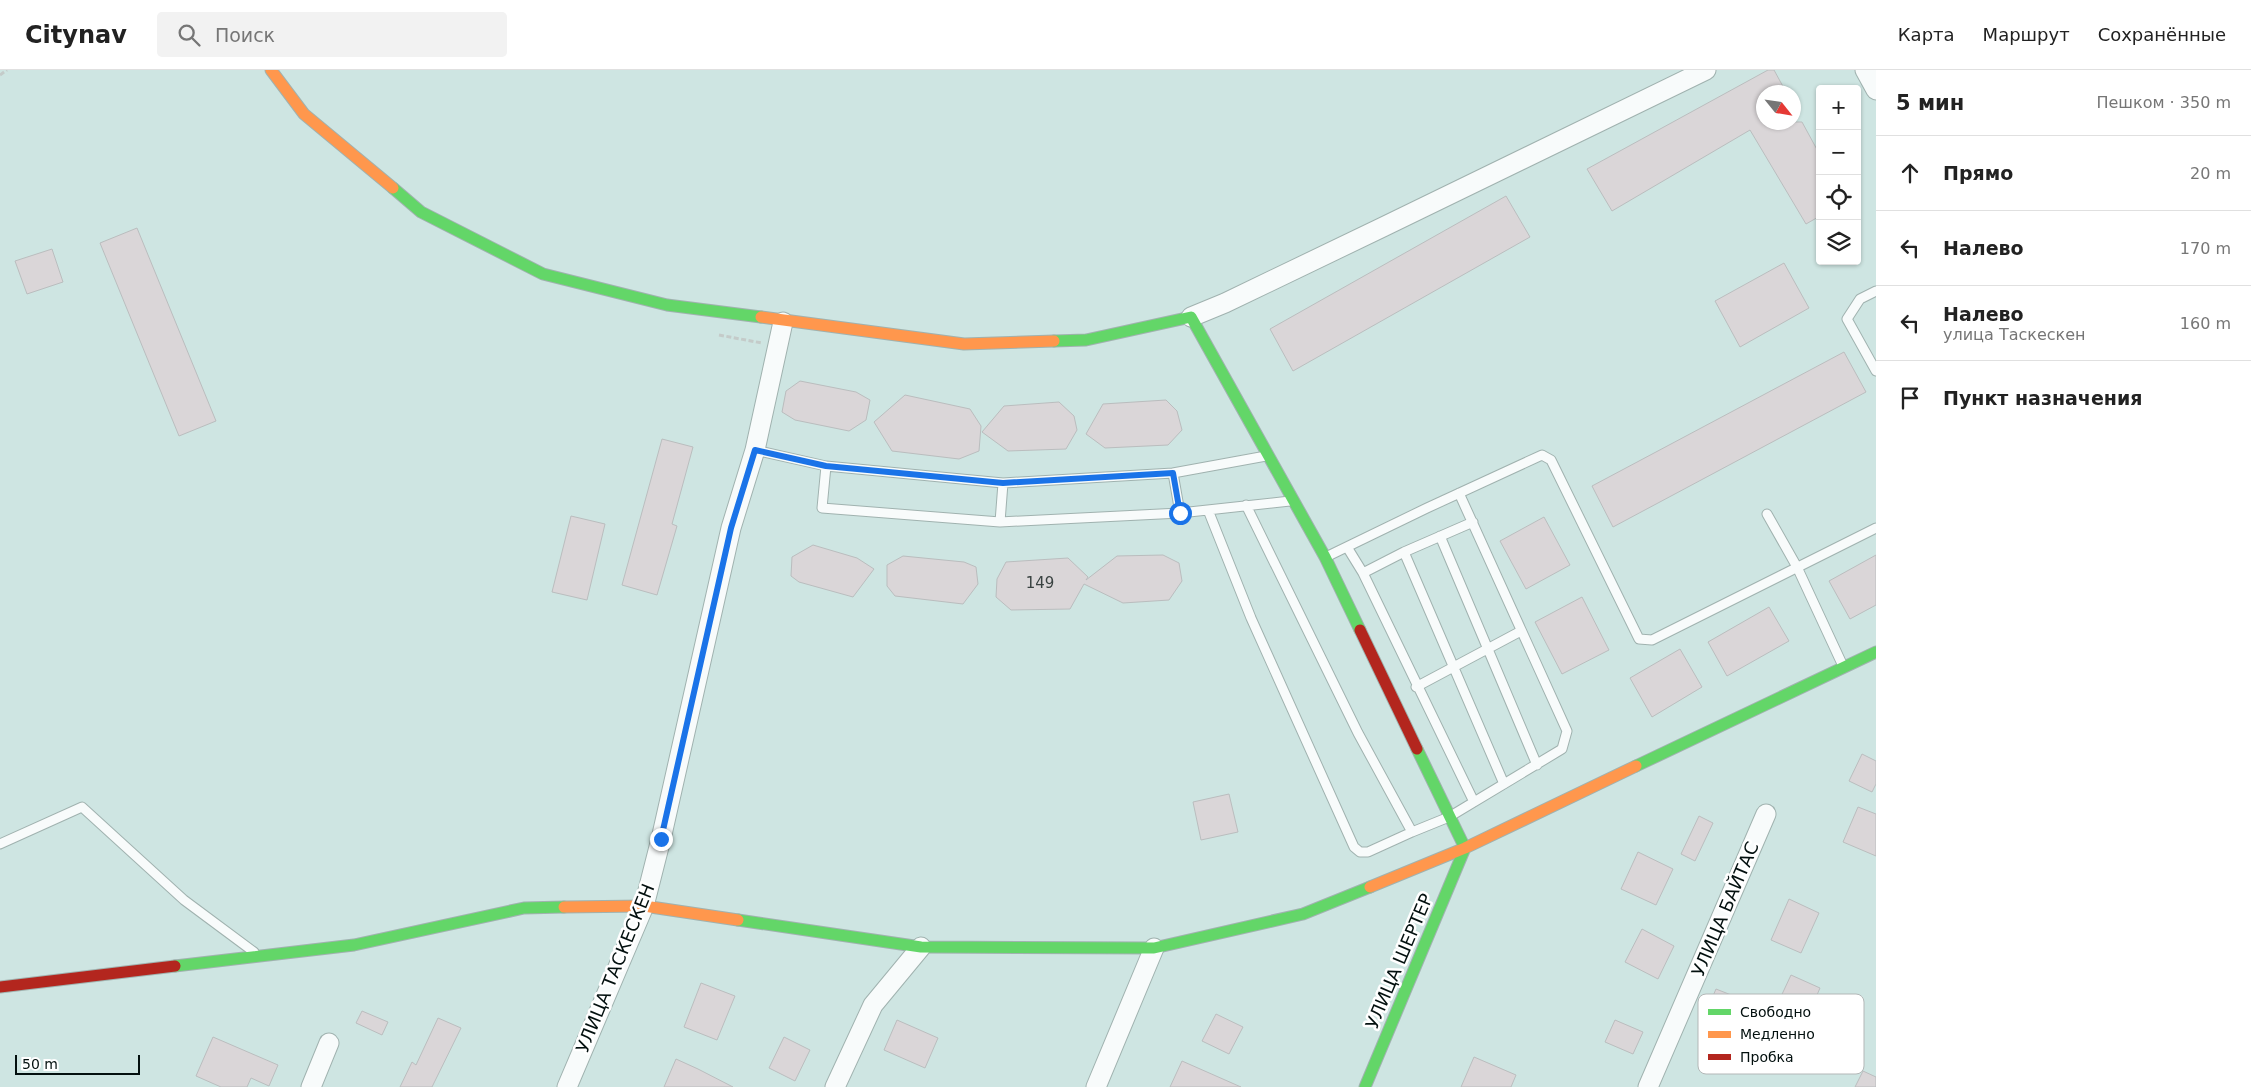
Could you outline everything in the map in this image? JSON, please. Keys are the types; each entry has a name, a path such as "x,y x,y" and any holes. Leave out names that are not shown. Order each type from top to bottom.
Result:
{"street":[{"path":"271,70 304,114 421,212 543,274 667,306 964,344 1086,340 1191,317 1304,265 1706,70"},
{"path":"1865,70 1876,90"},
{"path":"1191,317 1326,557 1465,848"},
{"name":"УЛИЦА ТАСКЕСКЕН","path":"567,1087 644,906 661,839 731,528 755,450 783,322"},
{"path":"0,987 354,945 524,908 644,906 921,947 1154,948 1303,914 1465,848 1876,652"},
{"name":"УЛИЦА БАЙТАС","path":"1648,1087 1766,814"},
{"name":"УЛИЦА ШЕРТЕР","path":"1365,1087 1465,848"},
{"path":"835,1087 873,1005 921,947"},
{"path":"1096,1087 1154,948"},
{"path":"311,1087 329,1043"}],"lane":[{"path":"1876,291 1860,299 1846,319 1876,371"},
{"path":"755,450 826,466 1003,483 1173,473 1270,455"},
{"path":"1326,557 1542,455 1551,460 1639,639 1652,640 1876,528"},
{"path":"826,466 822,508 1000,522 1180,513 1294,500"},
{"path":"1173,473 1180,513"},
{"path":"1000,522 1003,483"},
{"path":"1208,510 1251,618 1354,847 1360,852 1368,852 1449,817 1562,749 1567,731 1459,493"},
{"path":"1246,505 1358,733 1412,832"},
{"path":"1767,514 1797,567 1844,668"},
{"path":"1363,573 1404,552 1473,522"},
{"path":"1440,536 1537,764"},
{"path":"1347,547 1363,573 1416,686 1474,802"},
{"path":"1404,552 1504,784"},
{"path":"1416,686 1488,650 1521,630"},
{"path":"0,844 82,806 184,900 261,957"}],"path":[{"path":"0,75 7,70"}],"building":[{"path":"1768,70 1774,70 1782,85 1756,85 1756,130 1801,130 1802,122 1816,148 1816,218 1806,224 1750,130 1612,211 1587,169"},
{"path":"1506,196 1530,237 1293,371 1270,329"},
{"path":"137,228 216,421 179,436 100,243"},
{"path":"52,249 63,282 27,294 15,261"},
{"path":"1784,263 1809,308 1740,347 1715,301"},
{"path":"1844,352 1866,392 1613,527 1592,486"},
{"path":"800,381 856,392 870,400 866,420 849,431 795,420 782,412 786,391"},
{"path":"905,395 970,409 981,426 979,451 959,459 892,451 874,422"},
{"path":"1166,400 1177,411 1182,430 1168,445 1105,448 1086,434 1103,404"},
{"path":"1059,402 1074,416 1077,430 1066,449 1008,451 982,432 1004,406"},
{"path":"662,439 693,447 672,524 677,526 657,595 622,585"},
{"path":"571,516 605,524 587,600 552,592"},
{"path":"1544,517 1570,565 1526,589 1500,541"},
{"path":"813,545 857,558 874,569 853,597 799,582 791,576 792,557"},
{"path":"1163,555 1179,563 1182,581 1169,600 1123,603 1084,584 1070,609 1011,610 996,597 997,579 1006,562 1068,558 1088,577 1086,580 1117,556"},
{"path":"1876,555 1876,605 1850,619 1829,581"},
{"path":"903,556 964,562 976,567 978,584 963,604 895,596 887,586 887,565"},
{"path":"1582,597 1609,650 1562,674 1535,622"},
{"path":"1769,607 1789,641 1727,676 1708,642"},
{"path":"1680,649 1702,687 1652,717 1630,678"},
{"path":"1862,754 1876,761 1876,784 1872,792 1849,781"},
{"path":"1229,794 1238,832 1201,840 1193,802"},
{"path":"1858,807 1876,814 1876,856 1843,842"},
{"path":"1699,816 1713,823 1695,861 1681,854"},
{"path":"1638,852 1673,869 1656,905 1621,889"},
{"path":"1789,899 1819,913 1801,953 1771,940"},
{"path":"1642,929 1674,946 1658,979 1625,962"},
{"path":"1791,975 1820,988 1817,994 1782,994"},
{"path":"701,983 735,996 717,1040 684,1027"},
{"path":"1716,989 1729,994 1714,994"},
{"path":"362,1011 388,1022 382,1035 356,1023"},
{"path":"1216,1014 1243,1027 1229,1054 1202,1041"},
{"path":"438,1018 461,1028 432,1087 400,1087 412,1062 416,1065"},
{"path":"897,1020 938,1038 925,1068 884,1050"},
{"path":"1615,1020 1643,1032 1633,1054 1605,1042"},
{"path":"213,1037 278,1065 269,1086 251,1078 247,1087 221,1087 196,1076"},
{"path":"784,1037 810,1050 795,1081 769,1068"},
{"path":"1474,1057 1516,1075 1511,1087 1461,1087"},
{"path":"676,1059 698,1069 733,1087 664,1087"},
{"path":"1182,1061 1241,1087 1170,1087"},
{"path":"1864,1071 1876,1077 1876,1087 1855,1087"}],"traffic: fast":[{"path":"393,188 421,212 543,274 667,305 761,317"},
{"path":"1054,341 1086,340 1191,317 1325,557 1360,630"},
{"path":"1636,766 1876,652"},
{"path":"1365,1087 1465,848 1417,749"},
{"path":"738,920 921,947 1154,948 1303,914 1370,887"},
{"path":"175,966 354,945 524,908 564,907"}],"traffic: slow":[{"path":"271,70 304,114 393,188"},
{"path":"761,317 964,344 1054,341"},
{"path":"1370,887 1465,848 1636,766"},
{"path":"564,907 644,906 738,920"}],"traffic: jam":[{"path":"1360,630 1417,749"},
{"path":"0,987 175,966"}],"route":[{"path":"661,839 731,528 755,450 826,466 1003,483 1173,473 1180,513"}]}
